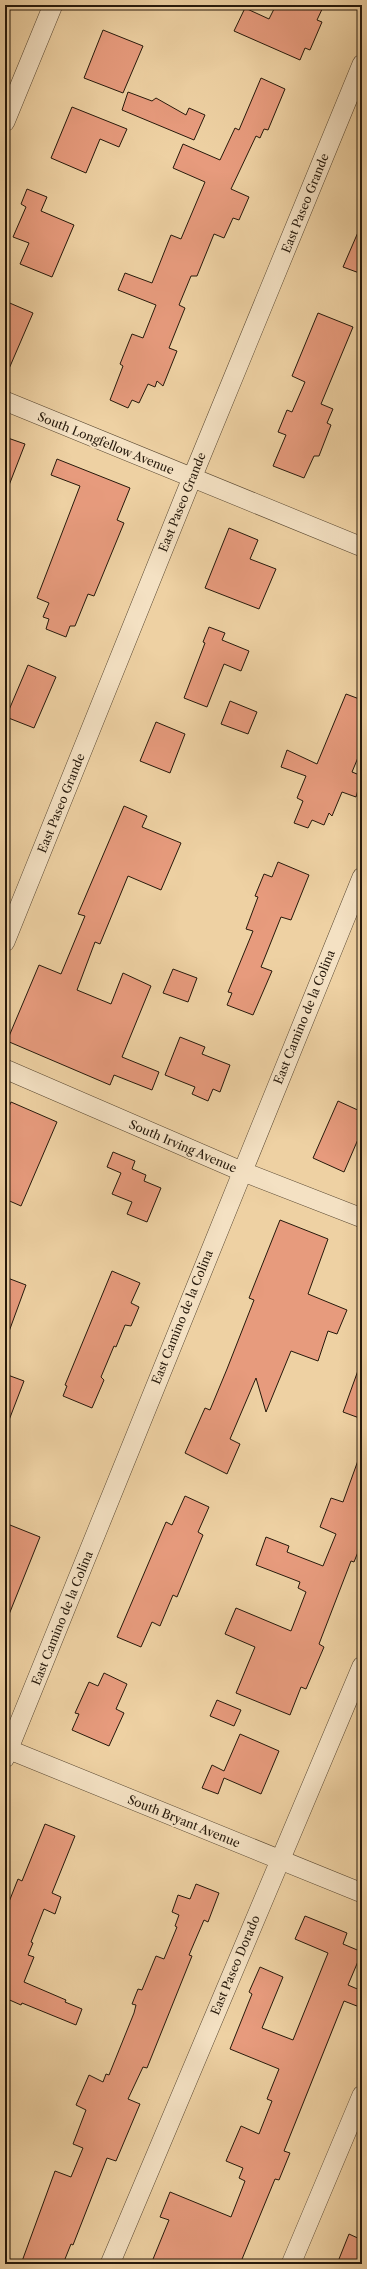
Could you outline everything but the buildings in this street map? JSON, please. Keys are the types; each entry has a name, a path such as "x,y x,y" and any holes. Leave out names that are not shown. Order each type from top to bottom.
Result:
{"street":[{"path":"5,122 53,5"},
{"name":"East Paseo Grande","path":"5,942 192,478 362,64"},
{"name":"South Longfellow Avenue","path":"5,401 362,547"},
{"name":"East Camino de la Colina","path":"6,1752 241,1171 362,877"},
{"name":"South Irving Avenue","path":"5,1069 241,1171 362,1218"},
{"name":"East Paseo Dorado","path":"110,2264 362,1666"},
{"name":"South Bryant Avenue","path":"6,1752 362,1893"},
{"path":"291,2264 362,2095"}]}
